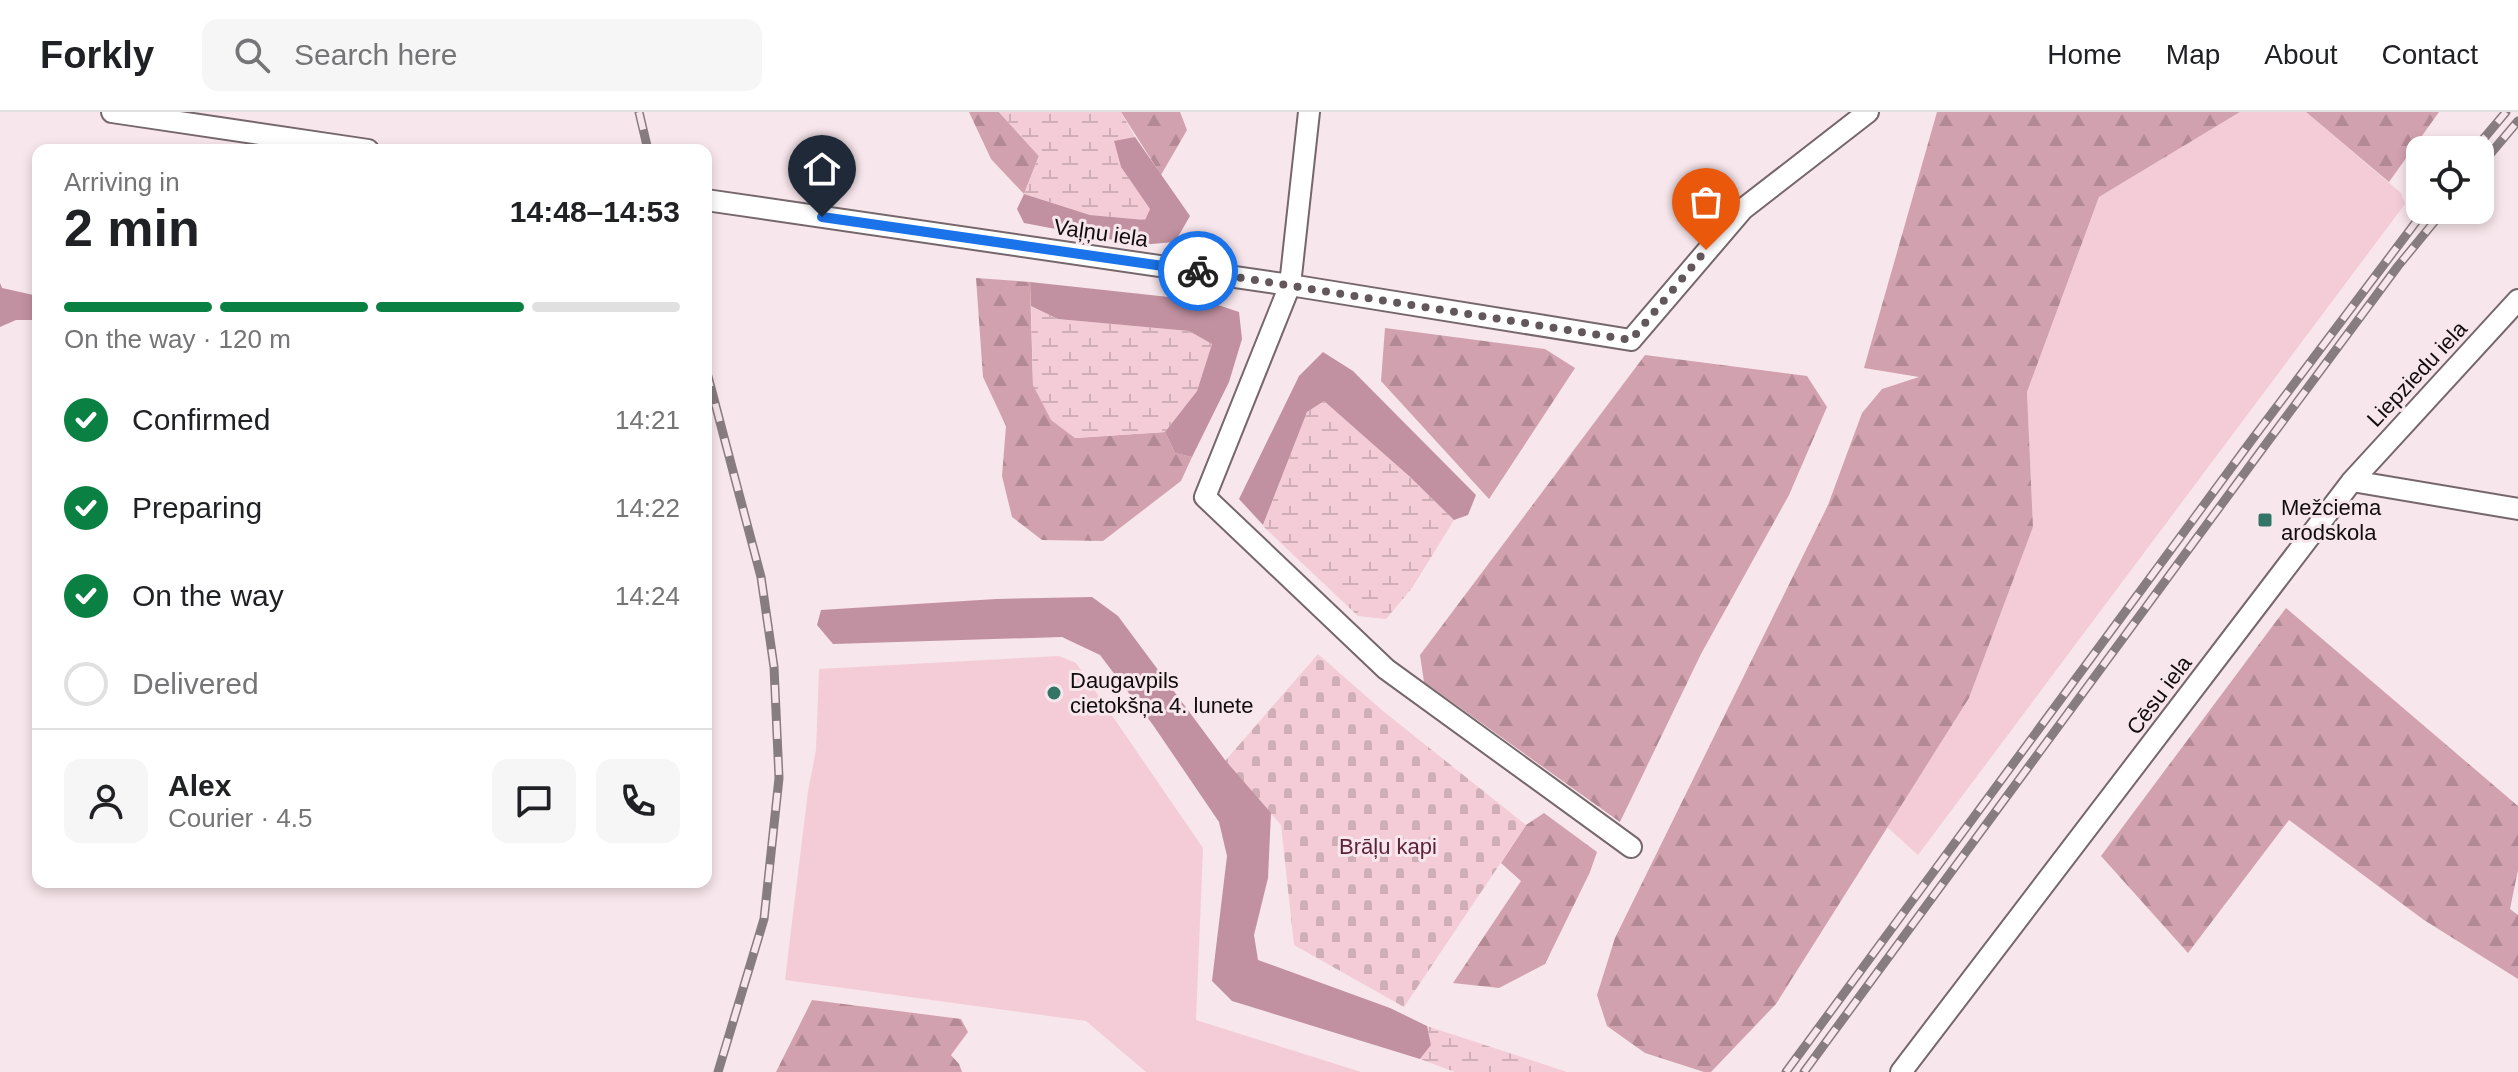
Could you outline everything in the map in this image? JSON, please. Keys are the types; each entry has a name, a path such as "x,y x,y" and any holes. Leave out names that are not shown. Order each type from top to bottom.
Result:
{"street":[{"path":"112,112 328,144"},
{"path":"1309,112 1290,285 1205,497 1386,669 1631,847"},
{"name":"Vaļņu iela","path":"712,201 1290,285 1631,340 1743,209 1868,112"},
{"name":"Liepziedu iela","path":"2352,481 2518,300"},
{"path":"2352,481 2518,509"},
{"name":"Cēsu iela","path":"1901,1072 2352,481"}],"green space":[{"path":"969,112 999,112 1039,156 1024,194 991,159"},
{"path":"999,112 1121,112 1135,137 1114,142 1121,167 1150,209 1145,220 1090,215 1024,194 1039,156"},
{"path":"1121,112 1180,112 1187,130 1161,175"},
{"path":"1937,112 2240,112 2099,197 2027,392 2033,527 1969,698 1776,1004 1711,1072 1704,1072 1645,1053 1607,1026 1597,995 1615,938 1828,505 1862,413 1882,389 1919,377 1864,368"},
{"path":"2240,112 2306,112 2401,193 2405,204 1918,855 1887,827 1969,698 2033,527 2027,392 2099,197"},
{"path":"2306,112 2439,112 2422,136 2406,136 2406,158 2389,182"},
{"path":"976,278 1030,282 1033,385 1075,438 1165,432 1175,453 1192,457 1181,481 1103,541 1042,540 1012,517 1002,476 1006,426 983,377"},
{"path":"1031,306 1058,319 1189,331 1212,344 1197,391 1165,432 1075,438 1051,420 1033,385"},
{"path":"1385,328 1545,349 1575,368 1489,499 1381,381"},
{"path":"1645,355 1807,376 1827,407 1789,495 1701,654 1620,822 1424,682 1420,655"},
{"path":"1324,401 1454,520 1412,588 1386,619 1358,616 1263,526 1307,412"},
{"path":"2286,608 2518,806 2518,870 2510,909 2518,915 2518,979 2424,920 2289,820 2188,953 2101,856"},
{"name":"Brāļu kapi","path":"1318,654 1383,711 1526,825 1404,1007 1294,945 1281,825 1225,761"},
{"path":"1059,656 1076,663 1203,848 1196,1020 1361,1072 1146,1072 1086,1021 785,980 808,791 816,750 819,669"},
{"path":"1544,813 1597,852 1545,964 1499,988 1453,983 1521,881 1501,863 1526,825"},
{"path":"812,1000 961,1019 968,1032 951,1055 962,1072 776,1072"},
{"path":"1427,1026 1567,1072 1455,1072 1420,1059 1431,1045"}],"shaded area":[{"path":"1135,137 1190,216 1175,242 1140,245 1024,223 1017,209 1024,194 1090,215 1145,220 1150,209 1121,167 1114,141"},
{"path":"1030,282 1206,301 1239,312 1242,339 1229,382 1192,457 1175,453 1165,432 1197,391 1212,344 1189,331 1058,319 1031,306"},
{"path":"0,283 2,288 32,295 32,320 16,320 0,327"},
{"path":"1323,352 1353,371 1476,495 1468,515 1454,520 1324,401 1307,412 1263,525 1239,499 1299,376"},
{"path":"1092,597 1118,616 1225,760 1271,813 1268,878 1254,935 1258,960 1390,1008 1427,1026 1431,1045 1420,1059 1232,1001 1212,981 1227,856 1219,822 1153,725 1100,655 1062,637 833,644 817,625 821,610 996,599"}],"railway":[{"path":"639,112 647,144"},
{"path":"2486,136 2506,112"},
{"path":"2494,149 2518,121"},
{"path":"1786,1072 2414,224"},
{"path":"1804,1072 2263,448 2432,224"},
{"path":"712,392 761,577 774,667 779,778 764,919 718,1072"}],"way so far":[{"path":"1198,271 1631,340 1706,250"}],"place":[{"name":"Mežciema arodskola","path":"2265,520"},
{"name":"Daugavpils cietokšņa 4. lunete","path":"1054,693"}],"route":[{"path":"822,217 1198,271"}]}
